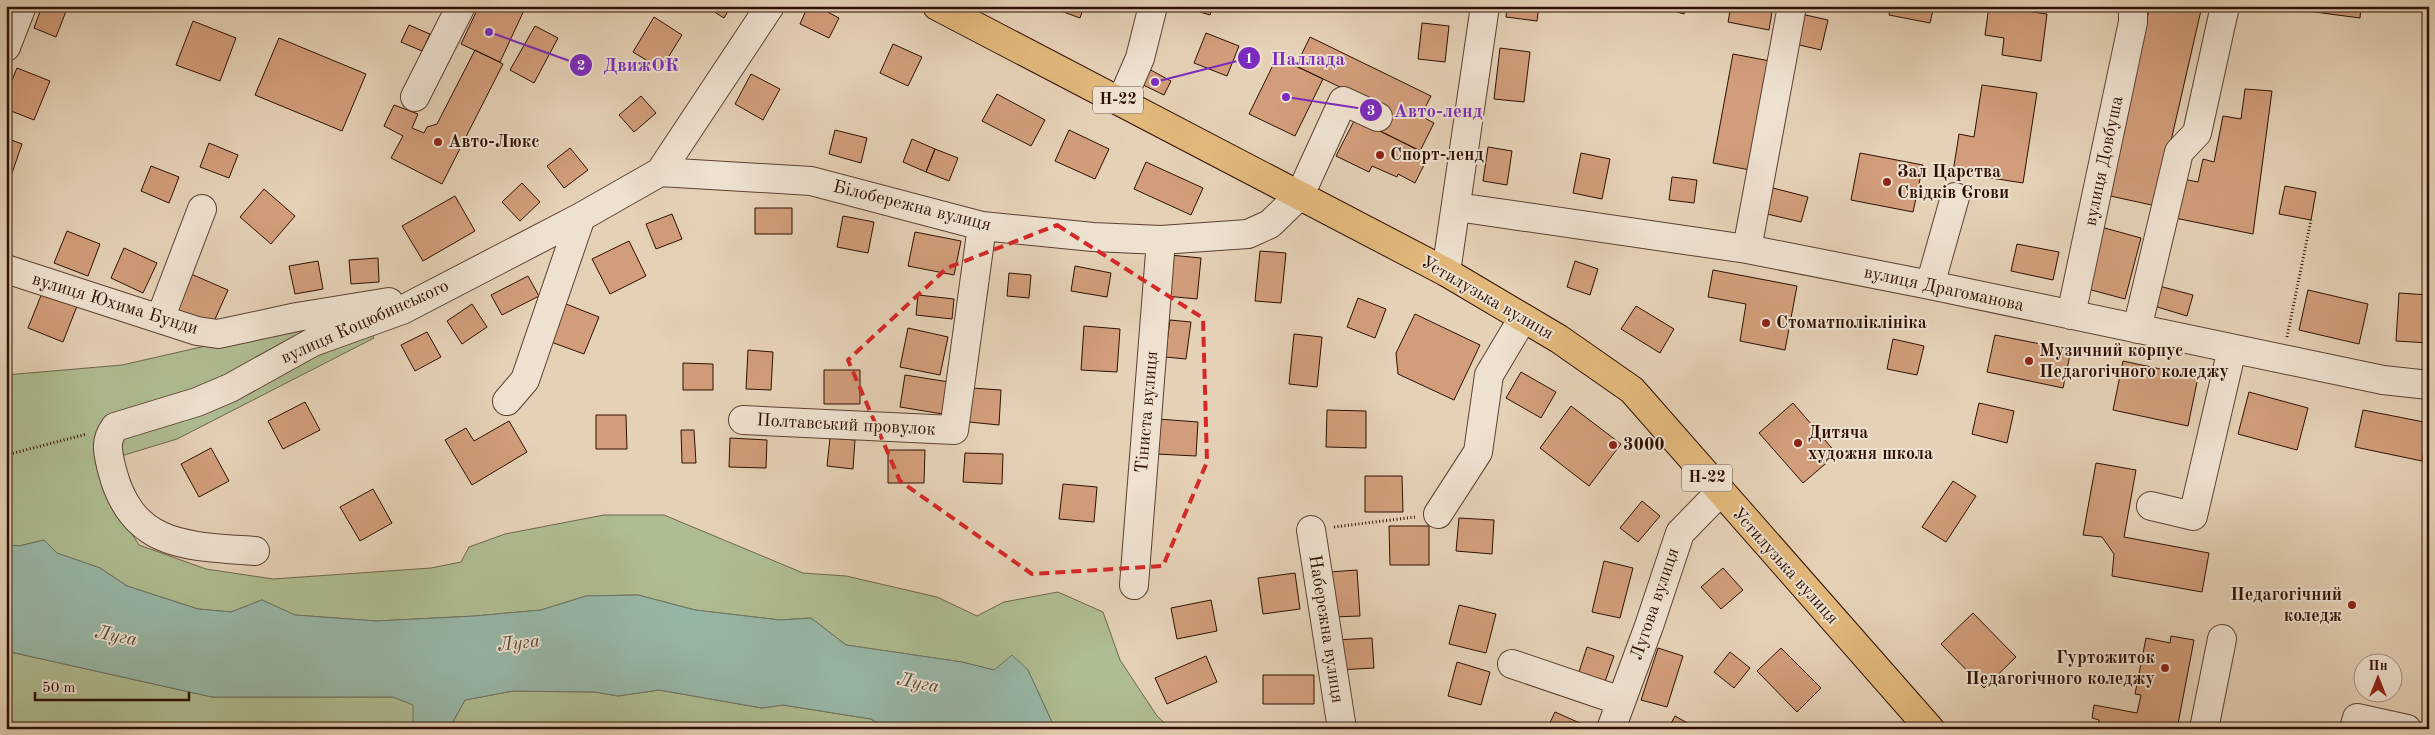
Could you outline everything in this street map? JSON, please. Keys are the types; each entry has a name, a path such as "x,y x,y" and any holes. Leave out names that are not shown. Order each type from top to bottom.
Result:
{"main road":[{"name":"Устилузька вулиця","path":"937,6 1300,194 1446,272 1559,339 1632,390 1930,729"}],"street":[{"path":"6,47 22,6"},
{"path":"415,97 461,6"},
{"name":"вулиця Коцюбинського","path":"114,427 197,402 230,388 314,342 402,310 580,217 660,172 770,6"},
{"path":"1121,102 1140,58 1153,6"},
{"path":"1446,272 1485,6"},
{"path":"1747,249 1792,6"},
{"name":"вулиця Довбуша","path":"2071,315 2133,22 2133,6"},
{"path":"2137,329 2179,152 2197,133 2225,6"},
{"path":"1300,194 1343,101 1378,117"},
{"name":"Білобережна вулиця","path":"660,172 810,180 982,226 1093,237 1161,240 1248,234 1270,224 1300,194"},
{"path":"1930,285 1955,196"},
{"name":"вулиця Драгоманова","path":"1457,207 1747,249 1930,285 2383,380 2429,385"},
{"path":"160,319 202,209"},
{"path":"507,401 525,380 580,217"},
{"name":"Полтавський провулок","path":"743,420 954,430 982,226"},
{"name":"Тіниста вулиця","path":"1134,585 1161,240"},
{"name":"вулиця Юхима Бунди","path":"6,270 197,331 218,334 297,316 430,295"},
{"path":"1438,514 1478,452 1489,375 1523,318"},
{"path":"2151,506 2193,516 2232,348"},
{"path":"114,427 108,436 106,448 115,482 126,507 137,521 154,534 177,543 254,551"},
{"name":"Лугова вулиця","path":"1611,729 1649,626 1680,533 1720,492"},
{"name":"Набережна вулиця","path":"1311,530 1342,729"},
{"path":"2204,729 2222,639"},
{"path":"1512,664 1621,701"},
{"path":"2354,729 2357,718 2407,729"}],"path":[{"path":"2283,359 2311,220"},
{"path":"6,455 114,427"},
{"path":"1311,530 1438,514"}],"highlighted area":[{"path":"1057,225 1203,318 1207,462 1163,566 1032,574 900,481 848,360 947,268"}],"shaded area":[{"path":"360,311 374,338 177,439 98,463 114,506 139,545 206,569 273,579 431,568 461,562 469,547 505,534 604,515 664,515 803,573 846,576 937,597 977,616 1004,602 1058,592 1103,612 1120,660 1157,716 1171,729 1055,729 1028,670 994,670 962,662 846,645 811,618 780,620 695,610 638,595 586,596 541,610 475,616 376,621 295,615 262,600 231,612 198,609 127,586 100,568 56,553 44,540 19,546 6,545 6,375 122,365"},
{"path":"6,651 212,697 393,697 414,705 413,729 6,729"},
{"path":"659,690 762,708 783,705 871,719 888,729 449,729 465,700 513,691 595,692 618,696"}],"water":[{"name":"Луга","path":"44,540 57,553 100,568 127,586 198,609 231,612 262,600 295,615 376,621 475,616 541,610 586,596 638,595 695,610 780,620 811,618 846,645 962,662 994,670 1012,655 1028,670 1055,729 888,729 871,719 783,705 762,708 659,690 618,696 595,692 513,691 465,700 449,729 413,729 413,705 393,697 212,697 6,651 6,545 19,546"}],"building":[{"path":"42,6 68,6 56,37 34,28"},
{"path":"479,6 526,6 500,62 461,44"},
{"path":"705,6 731,6 724,18"},
{"path":"808,6 816,6 839,18 829,38 800,24"},
{"path":"1059,6 1084,6 1080,18 1058,10"},
{"path":"1180,6 1213,6 1210,15"},
{"path":"1507,6 1539,6 1537,21 1506,17"},
{"path":"1656,6 1686,6 1684,14"},
{"path":"1731,6 1773,6 1769,30 1728,22"},
{"path":"1891,6 1934,6 1930,23 1889,15"},
{"path":"1989,6 2047,14 2041,61 2002,55 2004,38 1985,35"},
{"path":"2150,6 2202,6 2156,206 2106,195"},
{"path":"2308,6 2361,6 2360,18 2307,11"},
{"path":"1801,14 1828,20 1821,50 1795,44"},
{"path":"654,17 682,35 661,69 633,52"},
{"path":"193,21 236,38 220,81 176,65"},
{"path":"1422,23 1449,26 1445,62 1418,59"},
{"path":"409,25 430,34 422,51 401,42"},
{"path":"535,26 558,38 534,83 510,70"},
{"path":"1206,33 1239,46 1227,76 1194,63"},
{"path":"1310,37 1431,96 1421,116 1434,123 1420,151 1376,129 1386,109 1296,66"},
{"path":"279,38 366,74 342,131 255,95"},
{"path":"893,44 922,57 908,86 880,73"},
{"path":"1500,48 1530,52 1524,102 1494,99"},
{"path":"475,50 503,64 442,184 391,158 403,136 384,126 394,105 418,114 412,128 424,133 427,127 437,124"},
{"path":"1733,54 1770,61 1750,170 1713,163"},
{"path":"1277,57 1323,79 1295,136 1249,114"},
{"path":"17,68 50,81 34,120 6,109 6,95"},
{"path":"1147,68 1171,81 1164,95 1139,83"},
{"path":"751,74 780,89 763,120 735,104"},
{"path":"1982,85 2037,93 2023,183 1953,172 1959,134 1974,137"},
{"path":"2245,89 2272,91 2253,234 2170,217 2178,178 2198,182 2203,159 2214,162 2223,116 2241,119"},
{"path":"997,94 1045,120 1031,146 982,121"},
{"path":"641,96 656,113 634,132 619,115"},
{"path":"1355,119 1429,155 1415,183 1398,174 1397,177 1372,166 1369,172 1336,156"},
{"path":"835,130 867,138 861,163 829,154"},
{"path":"1069,130 1109,149 1095,179 1055,161"},
{"path":"2429,135 2429,170 2425,169"},
{"path":"6,138 22,144 11,176 6,174"},
{"path":"912,139 935,149 926,172 903,162"},
{"path":"209,143 238,155 229,178 200,167"},
{"path":"1488,147 1512,151 1507,185 1483,181"},
{"path":"570,148 588,170 564,188 547,166"},
{"path":"935,149 958,158 949,181 926,172"},
{"path":"1581,153 1610,159 1602,199 1573,193"},
{"name":"Зал Царства Свідків Єгови","path":"1860,153 1923,165 1913,212 1851,200"},
{"path":"1146,162 1203,188 1191,215 1134,189"},
{"path":"151,166 179,177 169,203 141,191"},
{"path":"1672,177 1697,180 1694,203 1669,200"},
{"path":"522,183 540,202 520,221 502,202"},
{"path":"2285,186 2316,192 2311,220 2279,214"},
{"path":"1773,188 1808,197 1801,222 1767,214"},
{"path":"264,189 295,216 271,244 240,217"},
{"path":"455,196 475,231 423,261 402,226"},
{"path":"755,208 792,208 792,234 755,234"},
{"path":"672,214 682,239 656,249 646,224"},
{"path":"843,216 874,222 868,253 837,247"},
{"path":"2101,227 2141,238 2125,299 2084,288"},
{"path":"67,231 100,244 88,276 54,263"},
{"path":"915,232 961,241 954,275 908,266"},
{"path":"629,241 646,276 610,294 592,259"},
{"path":"2017,244 2059,252 2053,280 2011,271"},
{"path":"124,248 157,263 143,293 111,278"},
{"path":"1260,251 1286,253 1281,303 1255,301"},
{"path":"1170,255 1201,258 1197,299 1166,296"},
{"path":"378,258 379,282 351,284 349,260"},
{"path":"318,261 323,289 295,294 289,266"},
{"path":"1575,261 1598,269 1590,295 1567,287"},
{"path":"1075,266 1111,273 1107,297 1071,291"},
{"name":"Стоматполіклініка","path":"1713,270 1797,286 1785,350 1740,341 1746,304 1708,297"},
{"path":"1009,273 1031,275 1029,298 1007,296"},
{"path":"191,274 228,290 212,326 176,310"},
{"path":"528,276 539,296 502,315 491,295"},
{"path":"2159,286 2193,295 2187,316 2154,306"},
{"path":"2308,290 2368,304 2359,344 2299,330"},
{"path":"42,293 77,306 63,342 28,328"},
{"path":"2399,293 2429,295 2429,343 2396,341"},
{"path":"918,295 954,299 952,319 916,315"},
{"path":"1358,298 1386,309 1375,338 1347,327"},
{"path":"472,304 487,327 462,344 447,321"},
{"path":"566,304 599,317 584,354 551,342"},
{"path":"1636,306 1674,329 1660,353 1621,329"},
{"path":"1415,314 1480,345 1454,400 1398,374 1396,353"},
{"path":"1170,320 1191,322 1186,359 1165,357"},
{"path":"1084,326 1120,329 1117,372 1081,370"},
{"path":"908,328 948,337 940,375 900,367"},
{"path":"427,332 441,357 415,371 401,345"},
{"path":"1294,334 1322,337 1317,387 1289,384"},
{"name":"Музичний корпус Педагогічного коледжу","path":"1995,335 2071,350 2063,388 1987,372"},
{"path":"1893,339 1924,346 1917,375 1887,369"},
{"path":"748,350 773,352 771,390 746,389"},
{"path":"2123,361 2198,377 2188,426 2113,410"},
{"path":"683,363 713,364 713,390 683,390"},
{"path":"824,370 860,370 860,404 824,404"},
{"path":"1521,372 1556,392 1541,418 1506,398"},
{"path":"905,375 949,382 943,414 900,407"},
{"path":"972,388 1001,390 999,425 969,422"},
{"path":"2249,392 2308,408 2297,450 2238,434"},
{"path":"305,402 320,430 283,449 268,421"},
{"name":"Дитяча художня школа","path":"1793,403 1837,454 1803,483 1759,433"},
{"path":"1979,403 2014,411 2007,443 1972,434"},
{"path":"1571,406 1621,444 1589,486 1540,448"},
{"path":"1327,410 1366,411 1366,448 1326,447"},
{"path":"2363,410 2429,423 2422,461 2355,447"},
{"path":"596,415 626,415 627,449 596,449"},
{"path":"1158,419 1198,422 1196,456 1156,454"},
{"path":"509,421 527,452 472,485 445,440 466,428 474,441"},
{"path":"681,430 694,430 696,463 682,463"},
{"path":"730,438 767,440 766,468 729,467"},
{"path":"830,438 855,440 853,469 827,466"},
{"path":"211,448 229,481 199,497 181,464"},
{"path":"888,450 925,450 924,483 888,483"},
{"path":"965,453 1003,454 1002,484 963,482"},
{"path":"2096,463 2136,470 2124,537 2209,553 2202,592 2112,576 2114,554 2102,537 2083,535"},
{"path":"1365,476 1402,476 1403,512 1365,512"},
{"path":"1953,481 1976,496 1946,542 1922,527"},
{"path":"1063,484 1097,487 1094,522 1059,519"},
{"path":"373,489 392,523 360,541 340,507"},
{"path":"1642,501 1660,516 1638,542 1620,528"},
{"path":"1459,518 1494,520 1492,554 1456,551"},
{"path":"1389,526 1429,526 1429,565 1390,565"},
{"path":"1604,561 1633,568 1620,618 1592,612"},
{"path":"1723,568 1743,590 1721,609 1701,587"},
{"path":"1357,570 1360,616 1332,617 1329,572"},
{"path":"1295,573 1300,609 1263,614 1258,578"},
{"path":"1211,600 1217,631 1177,639 1171,608"},
{"path":"1459,605 1496,614 1486,653 1449,644"},
{"path":"1973,613 2016,657 1984,688 1941,644"},
{"name":"Гуртожиток Педагогічного коледжу","path":"2171,636 2194,640 2177,729 2098,729 2099,720 2092,718 2094,705 2137,713 2141,695 2135,694 2146,638 2170,643"},
{"path":"1372,638 1374,668 1337,670 1335,640"},
{"path":"1587,647 1614,656 1602,690 1576,681"},
{"path":"1658,648 1683,656 1667,707 1641,700"},
{"path":"1781,648 1821,688 1797,712 1757,671"},
{"path":"1730,652 1750,668 1734,688 1714,672"},
{"path":"1206,656 1217,682 1167,704 1155,678"},
{"path":"1457,662 1490,672 1481,705 1448,696"},
{"path":"1263,675 1314,675 1314,704 1263,704"},
{"path":"1555,712 1582,724 1580,729 1547,729"},
{"path":"1675,716 1698,729 1668,729"}],"place":[{"name":"ДвижОК","path":"489,32"},
{"name":"Паллада","path":"1155,82"},
{"name":"Авто-ленд","path":"1286,97"},
{"name":"Авто-Люкс","path":"438,142"},
{"name":"Спорт-ленд","path":"1380,155"},
{"name":"Зал Царства Свідків Єгови","path":"1887,182"},
{"name":"Стоматполіклініка","path":"1766,323"},
{"name":"Музичний корпус Педагогічного коледжу","path":"2029,361"},
{"name":"Дитяча художня школа","path":"1798,443"},
{"name":"3000","path":"1613,445"},
{"name":"Педагогічний коледж","path":"2352,605"},
{"name":"Гуртожиток Педагогічного коледжу","path":"2165,668"}]}
